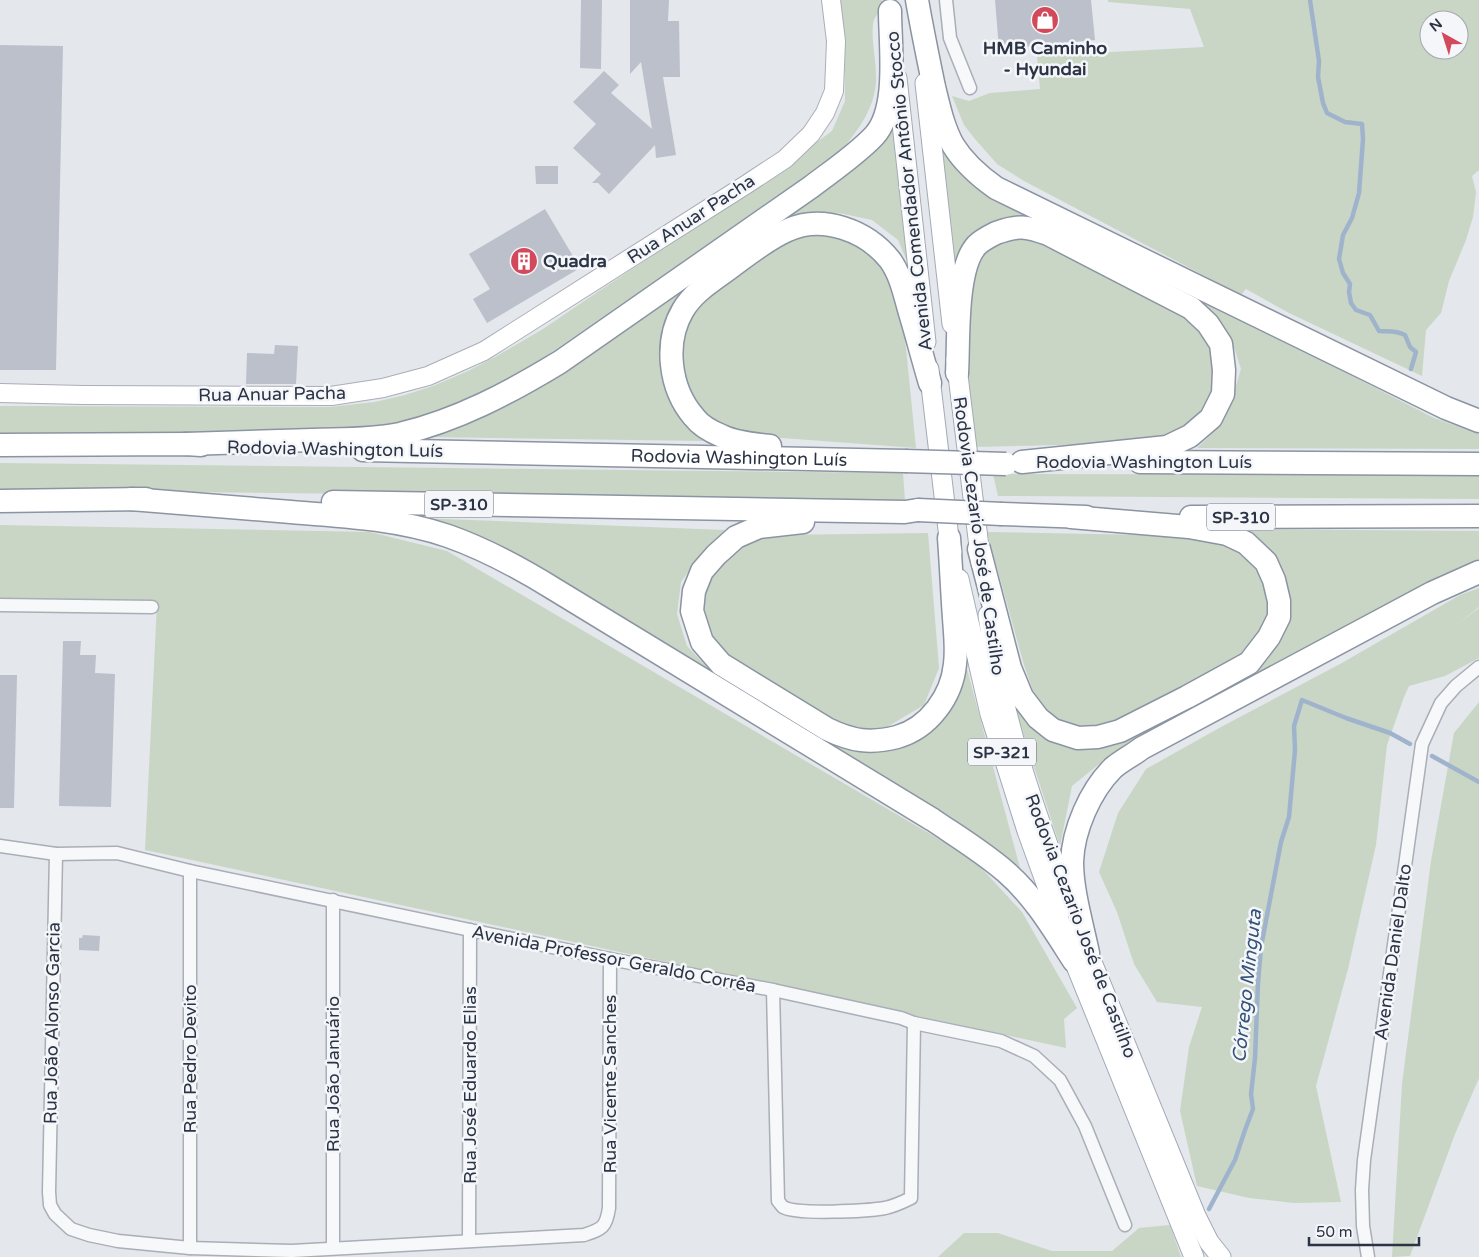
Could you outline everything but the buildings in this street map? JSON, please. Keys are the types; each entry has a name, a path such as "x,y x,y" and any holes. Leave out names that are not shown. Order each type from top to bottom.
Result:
{"highway":[{"path":"916,0 945,127 954,146 965,162 980,177 996,188 1410,391 1479,421"},
{"path":"186,444 363,438 398,434 430,425 480,406 528,382 560,362 811,188 849,158 875,134 887,112 891,86 889,6"},
{"path":"860,460 736,442 713,431 694,417 682,398 674,379 671,362 676,324 684,309 698,292 768,240 790,229 820,224 836,226 858,234 875,245 891,261 901,282 930,383"},
{"path":"957,373 961,283 967,260 976,245 990,236 1012,227 1032,228 1048,234 1191,308 1208,324 1220,344 1224,370 1223,394 1211,418 1190,436 1167,447 1014,463"},
{"name":"Rodovia Washington Luís","path":"0,445 186,444 232,447 1014,463 1479,464"},
{"path":"132,499 344,516 383,521 448,536 482,550 523,570 933,820 984,854 1007,873 1081,957"},
{"name":"SP-310","path":"0,500 132,499 911,511 1070,517 1479,516"},
{"path":"911,511 850,520 804,522 759,527 736,537 702,571 694,591 692,611 702,642 721,664 783,703 843,737 875,741 908,734 929,719 940,704 949,687 955,664 949,538"},
{"path":"979,549 1010,668 1022,697 1038,718 1053,730 1078,738 1098,737 1120,731 1187,697 1249,663 1269,637 1279,616 1279,601 1274,580 1266,562 1246,544 1227,534 1189,526 1070,517"},
{"path":"1081,957 1072,861 1078,828 1092,796 1114,768 1142,748 1423,598 1479,572"}],"main road":[{"name":"Avenida Comendador Antônio Stocco","path":"916,0 957,373"},
{"name":"Avenida Comendador Antônio Stocco","path":"889,6 930,383"},
{"name":"Rodovia Cezario José de Castilho","path":"957,373 992,646 1002,696 1021,765 1081,957 1194,1257"},
{"name":"Rodovia Cezario José de Castilho","path":"930,383 949,538 990,714 1027,831 1196,1216 1209,1242 1220,1257"}],"street":[{"name":"Rua Anuar Pacha","path":"0,393 331,396 383,388 428,376 484,351 785,159 811,134 825,113 834,91 836,41 832,0"},
{"path":"946,0 950,38 970,88"},
{"path":"0,605 152,607"},
{"name":"Avenida Daniel Dalto","path":"1368,1257 1363,1226 1362,1190 1364,1160 1422,744 1441,702 1456,686 1479,667"},
{"name":"Avenida Professor Geraldo Corrêa","path":"0,846 56,854 117,853 190,871 470,930 773,990 1001,1041 1034,1056 1060,1080 1085,1126 1125,1225"},
{"name":"Rua João Alonso Garcia","path":"56,854 49,1192 50,1205 55,1214 71,1229 118,1241 190,1248 292,1251 584,1234 600,1229 607,1222 609,1208"},
{"name":"Rua Pedro Devito","path":"190,871 190,1248"},
{"name":"Rua João Januário","path":"333,900 333,1248"},
{"name":"Rua José Eduardo Elias","path":"469,1241 470,930"},
{"name":"Rua Vicente Sanches","path":"609,1208 610,959"},
{"path":"773,990 778,1201 783,1207 801,1211 886,1208 911,1198 914,1023"}],"green space":[{"path":"838,0 882,0 881,7 873,24 876,68 875,92 864,120 840,152 503,386 395,430 105,435 0,434 0,406 329,407 375,402 405,395 433,386 495,357 543,329 742,197 832,131 845,101 845,68"},
{"path":"1108,0 1479,0 1479,170 1472,176 1476,192 1473,217 1466,240 1449,281 1441,313 1426,330 1422,376 1289,313 1246,289 1241,295 1024,181 997,164 964,125 952,96 969,101 990,93 1040,89 1037,56 1204,47 1190,9 1108,2"},
{"path":"897,119 911,271 898,240 872,220 839,213 803,214 682,297 682,412 704,441 425,437 536,388 871,156"},
{"path":"938,135 987,189 1434,418 1479,434 1479,449 1197,448 1216,430 1230,405 1241,369 1231,338 1210,310 1045,224 977,233 954,266"},
{"path":"806,231 847,237 874,252 893,280 903,318 916,448 741,435 706,419 686,393 680,366 683,323 707,293 772,246"},
{"path":"1033,236 1171,308 1197,325 1214,351 1216,378 1207,406 1182,429 1141,443 974,447 967,361 968,280 977,258 1005,238"},
{"path":"0,463 903,473 905,500 0,490"},
{"path":"993,474 1479,475 1479,499 998,496"},
{"path":"418,518 725,530 702,552 681,582 677,614 687,646 712,672 838,745 866,753 899,748 925,735 944,718 956,697 967,669 1020,868 516,560"},
{"path":"0,525 370,532 447,551 973,859 1022,912 1077,1008 1064,1019 1066,1048 145,850 157,603 0,600"},
{"path":"1242,529 1479,531 1479,563 1419,592 1114,752 1072,786 1060,846 1014,706 1049,736 1080,745 1257,667 1285,622"},
{"path":"987,532 1198,536 1244,552 1259,568 1271,611 1246,656 1115,726 1085,729 1054,721 1035,697 1024,665"},
{"path":"928,533 939,668 924,705 882,730 840,730 713,651 695,617 700,582 739,543 777,535"},
{"path":"1479,588 1479,607 1459,623 1479,608 1479,658 1445,676 1409,686 1387,745 1376,845 1348,969 1316,1086 1341,1202 1294,1203 1249,1198 1197,1186 1180,1111 1189,1047 1202,1007 1157,1002 1134,964 1117,912 1099,872 1118,813 1146,769 1340,664 1460,595"},
{"path":"1479,702 1479,1078 1455,1134 1410,1256 1392,1257 1402,1084 1431,861 1454,733"},
{"path":"1170,1225 1181,1257 938,1257 964,1233 998,1233 1052,1251 1112,1251 1139,1228"}],"waterway":[{"name":"Córrego Minguta","path":"1310,0 1319,61 1318,77 1327,113 1345,122 1362,124 1363,139 1359,193 1352,218 1343,235 1339,259 1343,273 1350,284 1351,303 1356,310 1370,315 1379,331 1405,335 1410,347 1416,352 1411,369"},
{"name":"Córrego Minguta","path":"1209,1209 1235,1160 1253,1109 1251,1094 1255,1058 1261,947 1281,842 1289,817 1295,750 1294,726 1302,700 1390,733 1410,744"},
{"path":"1432,756 1479,782"}],"place":[{"name":"HMB Caminho - Hyundai","path":"1045,20"},
{"name":"Quadra","path":"524,261"}]}
